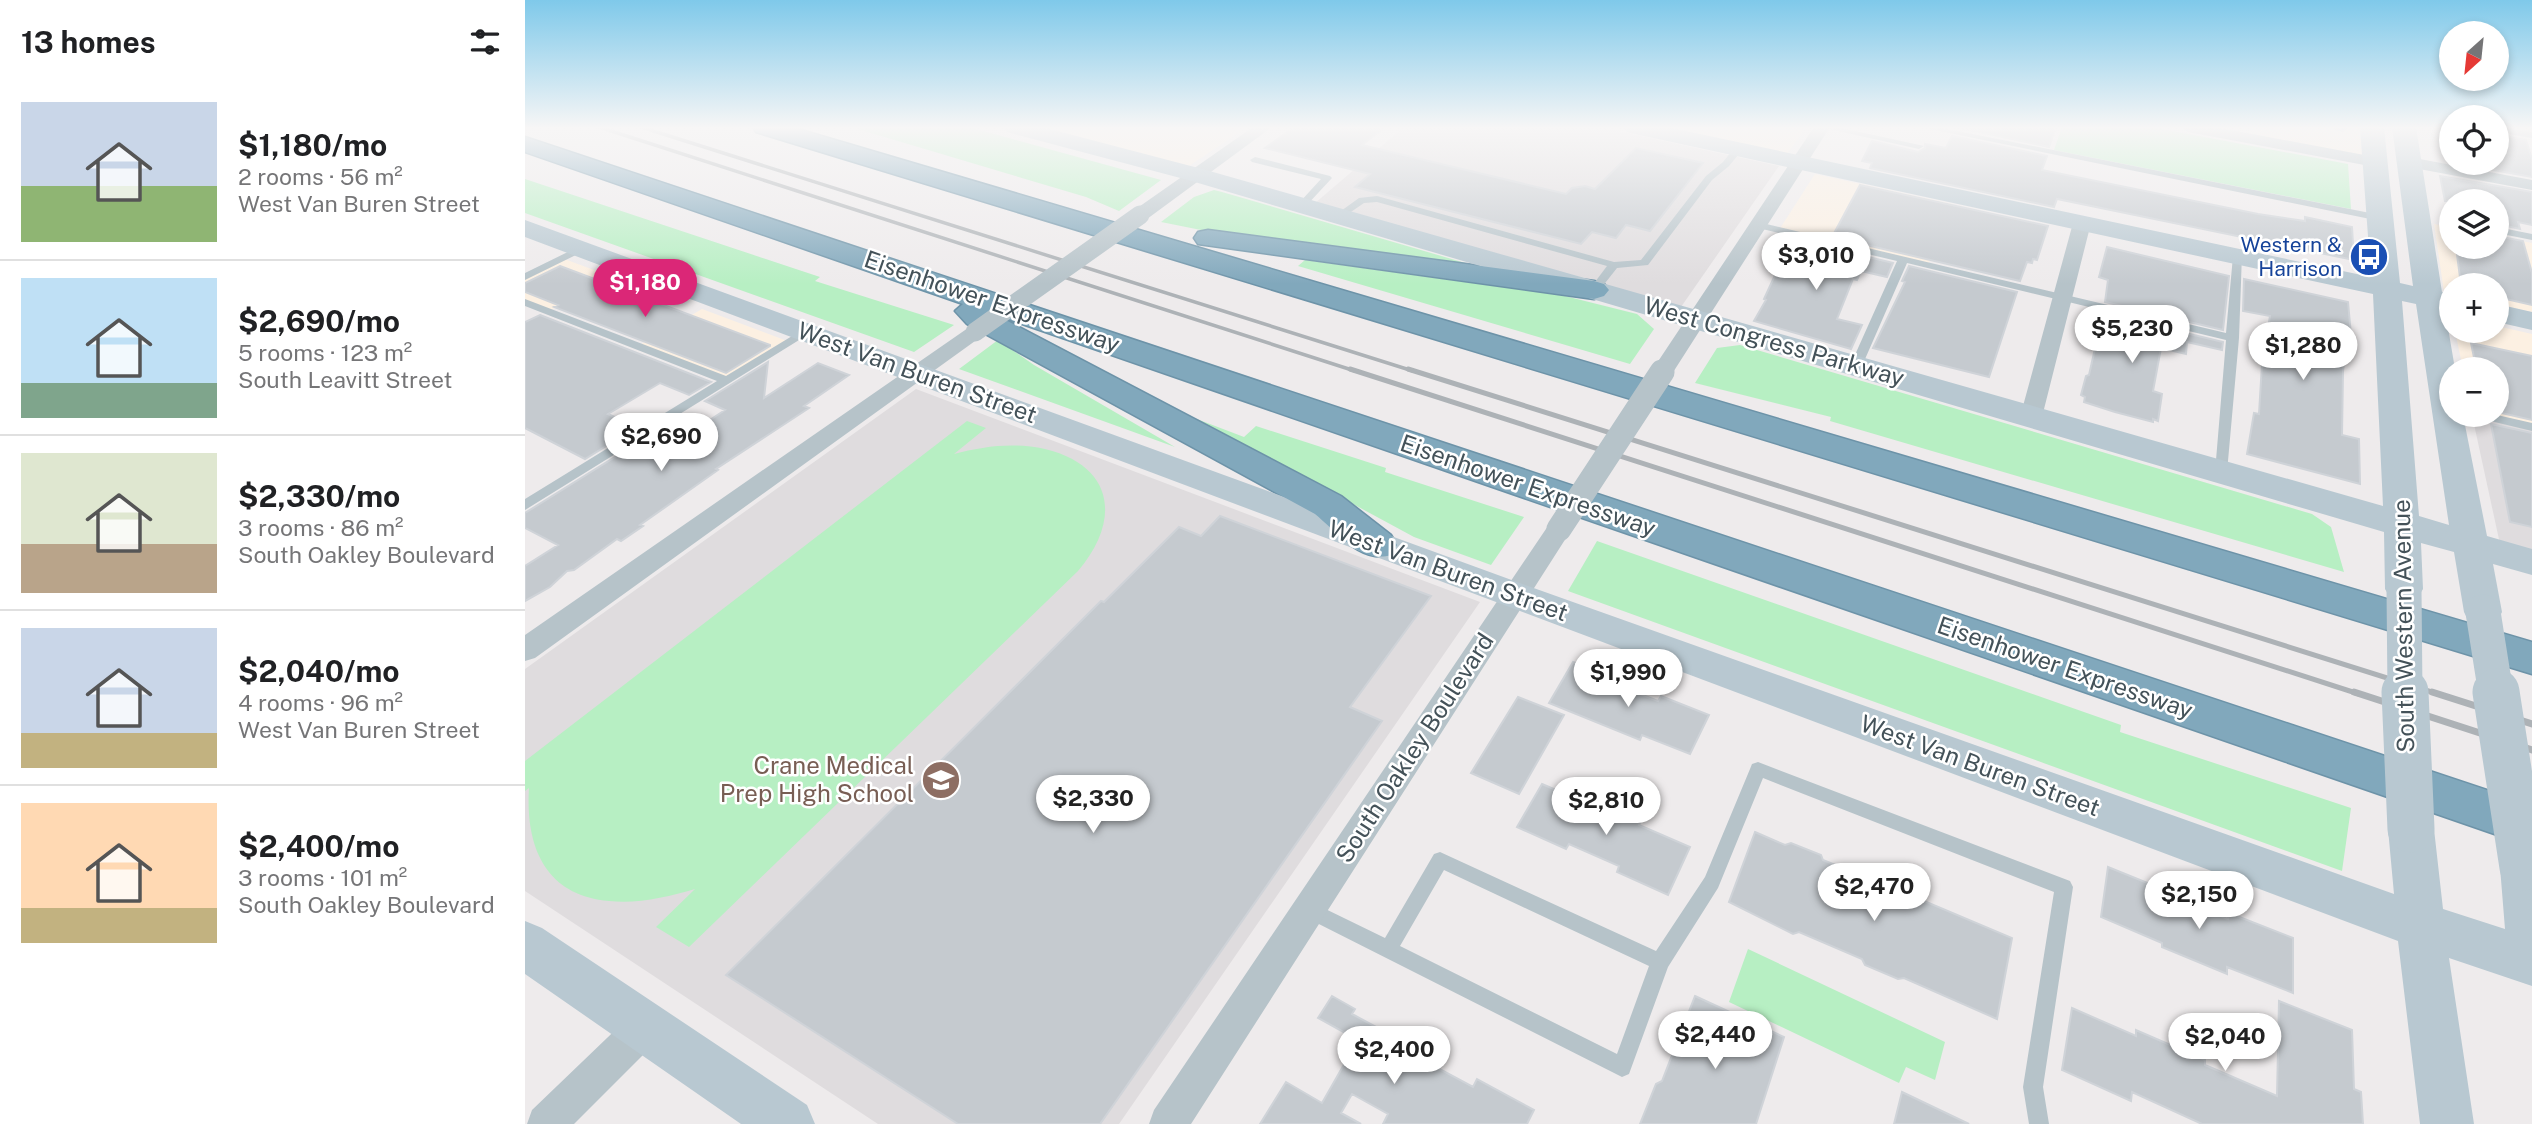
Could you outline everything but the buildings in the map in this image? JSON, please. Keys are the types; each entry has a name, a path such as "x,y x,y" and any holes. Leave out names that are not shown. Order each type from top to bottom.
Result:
{"highway":[{"path":"559,179 633,200 721,211"},
{"name":"Eisenhower Expressway","path":"629,179 936,282 2528,847"},
{"path":"940,179 2532,658"},
{"path":"1104,229 1180,233 1265,248 1594,290"},
{"path":"936,282 978,318 1328,505 1378,545"}],"street":[{"path":"525,650 1191,179"},
{"name":"West Congress Parkway","path":"1213,179 2532,562"},
{"name":"South Oakley Boulevard","path":"1168,1124 1788,179"},
{"path":"1880,179 2439,300"},
{"name":"South Western Avenue","path":"2377,179 2387,289 2402,525 2406,750 2411,829 2447,1124"},
{"path":"2413,179 2439,296"},
{"path":"2502,179 2532,185"},
{"path":"2031,417 2082,223"},
{"name":"West Van Buren Street","path":"525,228 1514,596 2354,904 2532,960"},
{"path":"2509,316 2532,321"},
{"path":"2451,427 2483,612 2528,847 2532,960"},
{"path":"525,945 788,1124"},
{"path":"547,1124 645,1027"}],"lane":[{"path":"1302,205 1326,179"},
{"path":"1339,216 1361,200 1377,199 1613,265 1644,263 1708,179"},
{"path":"2187,179 2381,218"},
{"path":"1758,225 2233,338"},
{"path":"2509,232 2532,237"},
{"path":"525,277 580,249"},
{"path":"2221,472 2238,256"},
{"path":"1856,366 1903,260"},
{"path":"1594,290 1613,265"},
{"path":"525,302 727,381"},
{"path":"525,505 806,332"},
{"path":"2509,422 2532,427"},
{"path":"1309,910 1622,1067 1660,962 1712,882 1758,769 2064,887 2033,1087 2039,1124"},
{"path":"1388,950 1440,860 1660,962"}],"shaded area":[{"path":"1343,179 1770,179 1681,307 1314,204"},
{"path":"1811,179 1840,179 1952,204 1928,265 1779,230"},
{"path":"2434,224 2439,225 2439,258"},
{"path":"2509,238 2532,243 2532,312 2509,307 2509,273 2441,273 2439,259 2509,259"},
{"path":"559,257 613,277 549,311 525,302 525,274"},
{"path":"702,309 790,342 727,381 638,346"},
{"path":"2509,329 2532,334 2532,427 2509,421 2509,357 2460,357 2458,343 2509,343"},
{"name":"Crane Medical Prep High School","path":"916,389 1480,602 1119,1124 878,1124 525,891 525,669"},
{"path":"2509,422 2532,427 2532,552 2500,544 2475,427 2509,427"}],"green space":[{"path":"526,179 820,277 815,281 954,325 914,352 525,213"},
{"path":"1027,179 1161,180 1119,211 1086,197"},
{"path":"2202,179 2349,179 2351,209"},
{"path":"1214,190 1479,267 1206,231 1161,222 1194,197"},
{"path":"1305,260 1561,295 1637,314 1654,329 1630,364 1298,266"},
{"path":"998,340 1034,365 1175,447 959,369"},
{"path":"1740,345 2312,514 2331,527 2344,572 1830,421 1831,417 1695,383 1717,348"},
{"path":"1168,408 1244,437 1256,426 1524,517 1491,565 1414,537 1244,445"},
{"path":"967,421 986,428 954,454 999,446 1045,449 1068,457 1086,468 1098,482 1104,498 1105,515 1101,533 1092,552 1078,571 689,947 656,927 695,889 653,899 609,901 570,890 556,879 536,850 531,831 529,788 525,791 525,761"},
{"path":"1597,541 2121,725 2120,732 2351,808 2342,871 1568,591"},
{"path":"1748,949 1945,1042 1935,1080 1906,1067 1899,1083 1729,1002"}],"railway":[{"path":"762,179 1355,371"},
{"path":"807,179 1413,371"},
{"path":"1350,369 2359,694"},
{"path":"1408,369 2438,694"},
{"path":"2354,692 2532,750"},
{"path":"2432,692 2532,724"}],"place":[{"name":"Western & Harrison","path":"2369,257"},
{"name":"Crane Medical Prep High School","path":"941,780"}]}
